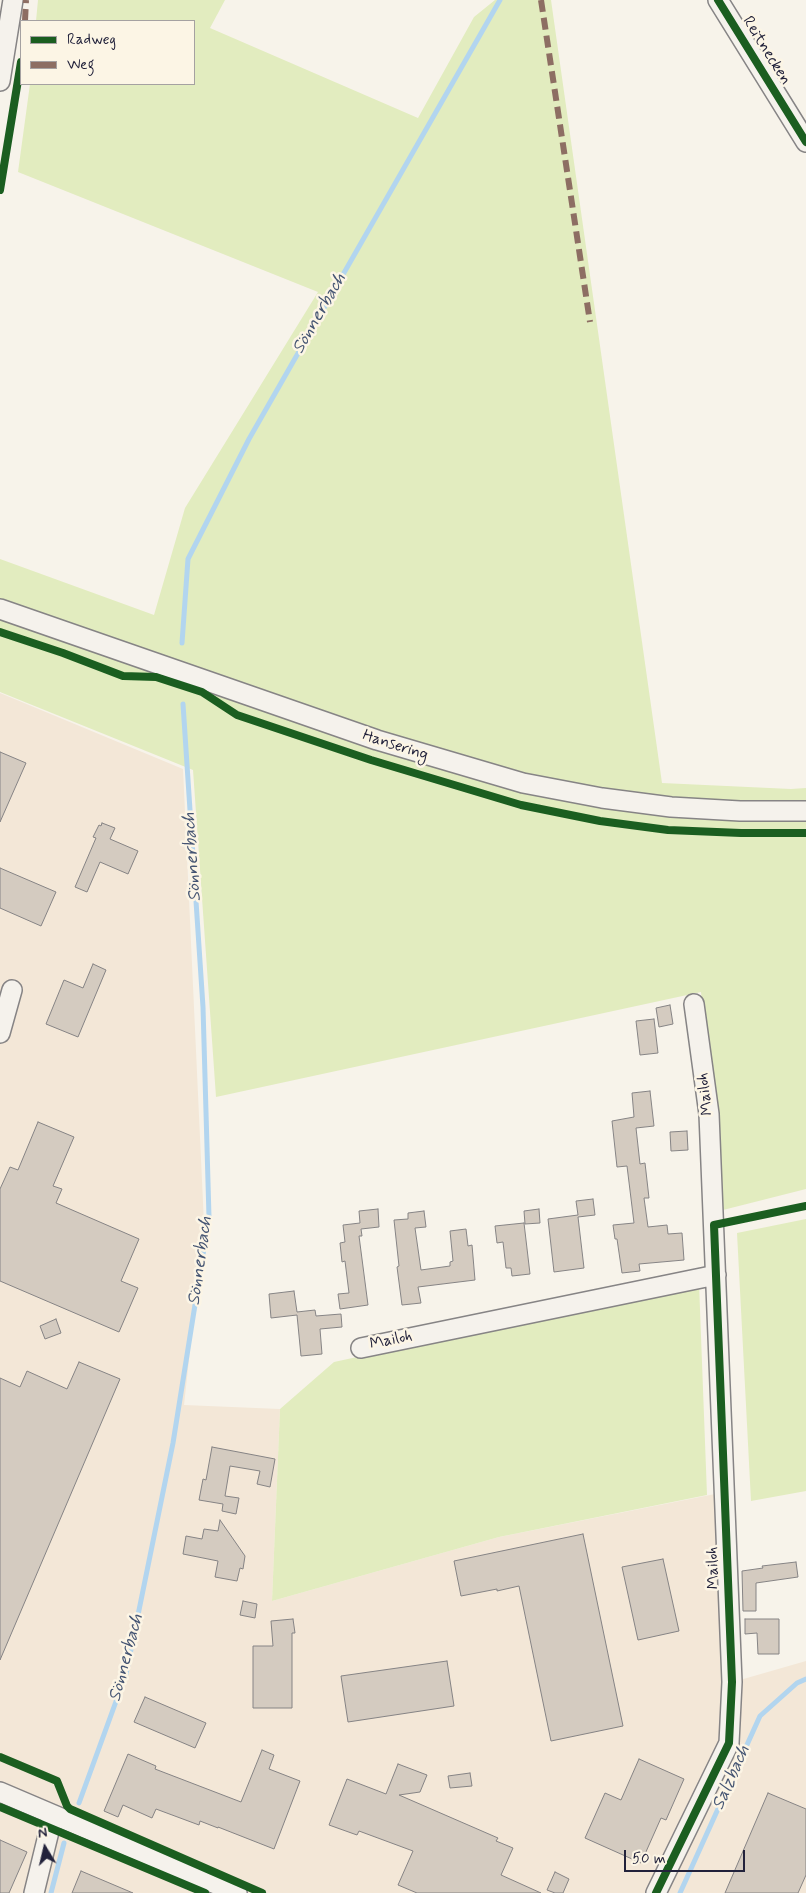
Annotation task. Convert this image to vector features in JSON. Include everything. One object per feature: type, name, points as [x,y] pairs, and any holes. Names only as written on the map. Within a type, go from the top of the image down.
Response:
[{"type":"street","points":[[0,81],[13,0]]},
{"type":"street","name":"Reitnecken","points":[[718,0],[806,142]]},
{"type":"street","name":"Hansering","points":[[0,609],[377,740],[523,783],[602,798],[671,807],[740,811],[806,811]]},
{"type":"street","points":[[0,1033],[12,990]]},
{"type":"street","name":"Mailoh","points":[[656,1893],[729,1743],[732,1682],[709,1114],[694,1004]]},
{"type":"street","name":"Mailoh","points":[[361,1348],[716,1275]]},
{"type":"street","points":[[0,1792],[237,1893]]},
{"type":"street","points":[[34,1893],[53,1815]]},
{"type":"shaded area","points":[[0,693],[183,769],[204,1224],[184,1405],[280,1409],[272,1601],[499,1537],[725,1492],[733,1682],[806,1661],[806,1893],[0,1893]]},
{"type":"green space","points":[[38,0],[225,0],[210,28],[418,118],[474,17],[495,0],[551,0],[662,783],[791,789],[806,788],[806,1189],[723,1210],[701,992],[216,1097],[193,770],[0,692],[0,559],[154,615],[185,508],[318,292],[18,172],[30,85],[195,85],[195,20],[36,20]]},
{"type":"green space","points":[[806,1219],[806,1491],[751,1501],[737,1233]]},
{"type":"green space","points":[[699,1283],[707,1495],[499,1537],[272,1601],[280,1409],[334,1362]]},
{"type":"building","points":[[0,752],[26,763],[0,822]]},
{"type":"building","points":[[102,823],[115,828],[110,839],[138,851],[128,874],[100,862],[87,892],[75,887],[96,838],[93,837]]},
{"type":"building","points":[[0,868],[56,892],[41,926],[0,908]]},
{"type":"building","points":[[93,964],[106,970],[78,1037],[46,1024],[64,980],[83,988]]},
{"type":"building","points":[[670,1005],[673,1024],[659,1027],[656,1008]]},
{"type":"building","points":[[654,1019],[658,1053],[640,1055],[636,1021]]},
{"type":"building","points":[[650,1091],[654,1126],[636,1128],[640,1164],[645,1163],[649,1198],[644,1198],[648,1227],[667,1225],[668,1234],[682,1233],[684,1260],[639,1264],[640,1271],[622,1273],[613,1225],[634,1223],[627,1166],[617,1167],[612,1121],[634,1117],[632,1093]]},
{"type":"building","points":[[38,1122],[74,1137],[53,1186],[62,1189],[56,1203],[139,1239],[121,1281],[138,1288],[119,1332],[0,1281],[0,1189],[10,1167],[18,1170]]},
{"type":"building","points":[[687,1131],[688,1150],[671,1151],[670,1132]]},
{"type":"building","points":[[593,1199],[595,1215],[578,1217],[584,1268],[554,1272],[548,1219],[578,1215],[576,1201]]},
{"type":"building","points":[[378,1209],[379,1227],[361,1229],[362,1236],[359,1236],[368,1305],[340,1309],[338,1294],[349,1293],[345,1261],[342,1262],[340,1243],[345,1242],[343,1225],[360,1223],[359,1211]]},
{"type":"building","points":[[539,1209],[540,1223],[525,1224],[524,1211]]},
{"type":"building","points":[[424,1211],[426,1227],[415,1228],[421,1270],[450,1266],[450,1262],[453,1261],[450,1231],[466,1229],[468,1246],[472,1245],[475,1280],[418,1287],[421,1303],[402,1305],[394,1220],[408,1219],[408,1213]]},
{"type":"building","points":[[524,1223],[530,1274],[512,1276],[511,1268],[506,1268],[503,1242],[497,1243],[495,1226]]},
{"type":"building","points":[[294,1291],[297,1312],[315,1310],[316,1316],[341,1314],[342,1327],[320,1329],[322,1354],[301,1356],[297,1315],[271,1318],[269,1294]]},
{"type":"building","points":[[56,1319],[61,1333],[45,1339],[40,1326]]},
{"type":"building","points":[[79,1362],[120,1379],[0,1660],[0,1378],[20,1387],[27,1371],[67,1389]]},
{"type":"building","points":[[212,1447],[275,1459],[270,1487],[257,1484],[260,1471],[230,1466],[225,1496],[239,1498],[236,1514],[222,1511],[223,1504],[199,1500],[203,1479],[206,1480]]},
{"type":"building","points":[[220,1520],[245,1556],[243,1569],[240,1568],[237,1581],[215,1577],[218,1561],[183,1554],[186,1536],[202,1539],[204,1529],[218,1531]]},
{"type":"building","points":[[583,1534],[623,1726],[551,1741],[519,1586],[461,1596],[454,1561]]},
{"type":"building","points":[[663,1559],[679,1631],[638,1640],[622,1567]]},
{"type":"building","points":[[796,1562],[798,1577],[756,1583],[756,1611],[743,1611],[742,1571],[763,1568],[762,1566]]},
{"type":"building","points":[[243,1601],[257,1604],[255,1618],[240,1615]]},
{"type":"building","points":[[293,1619],[295,1633],[292,1633],[292,1708],[253,1708],[253,1646],[273,1646],[271,1621]]},
{"type":"building","points":[[745,1619],[779,1619],[779,1654],[758,1654],[757,1633],[745,1634]]},
{"type":"building","points":[[447,1661],[454,1706],[348,1722],[341,1676]]},
{"type":"building","points":[[145,1697],[206,1723],[195,1748],[134,1722]]},
{"type":"building","points":[[262,1750],[274,1755],[269,1769],[300,1781],[274,1849],[218,1827],[200,1821],[199,1825],[156,1809],[152,1818],[123,1805],[118,1817],[104,1811],[128,1754],[156,1766],[155,1769],[241,1802]]},
{"type":"building","points":[[639,1759],[684,1779],[666,1820],[661,1818],[641,1863],[585,1838],[605,1793],[621,1800]]},
{"type":"building","points":[[398,1764],[427,1775],[420,1792],[399,1795],[498,1838],[496,1841],[513,1848],[501,1875],[541,1893],[417,1893],[398,1885],[413,1851],[359,1831],[357,1835],[329,1825],[347,1779],[386,1794]]},
{"type":"building","points":[[470,1773],[472,1786],[450,1788],[448,1776]]},
{"type":"building","points":[[768,1793],[806,1809],[806,1875],[798,1893],[725,1893]]},
{"type":"building","points":[[0,1840],[27,1852],[9,1893],[0,1893]]},
{"type":"building","points":[[81,1871],[133,1893],[72,1893]]},
{"type":"building","points":[[555,1872],[569,1879],[563,1893],[547,1890]]},
{"type":"waterway","name":"Sönnerbach","points":[[182,643],[188,559],[249,439],[500,0]]},
{"type":"waterway","name":"Sönnerbach","points":[[79,1803],[126,1674],[173,1443],[209,1217],[203,1007],[183,704]]},
{"type":"waterway","name":"Salzbach","points":[[680,1893],[760,1716],[797,1683],[806,1679]]},
{"type":"waterway","name":"Sönnerbach","points":[[51,1893],[64,1843]]},
{"type":"marked path","points":[[25,20],[26,0]]},
{"type":"marked path","points":[[541,0],[590,322]]},
{"type":"cycle path","points":[[718,0],[806,142]]},
{"type":"cycle path","points":[[0,190],[20,68]]},
{"type":"cycle path","points":[[0,632],[123,676],[156,677],[202,692],[237,715],[371,760],[521,805],[600,821],[668,830],[806,833]]},
{"type":"cycle path","points":[[656,1893],[729,1743],[732,1682],[714,1225],[806,1206]]},
{"type":"cycle path","points":[[0,1757],[57,1781],[70,1809],[262,1893]]},
{"type":"cycle path","points":[[0,1807],[205,1893]]}]
